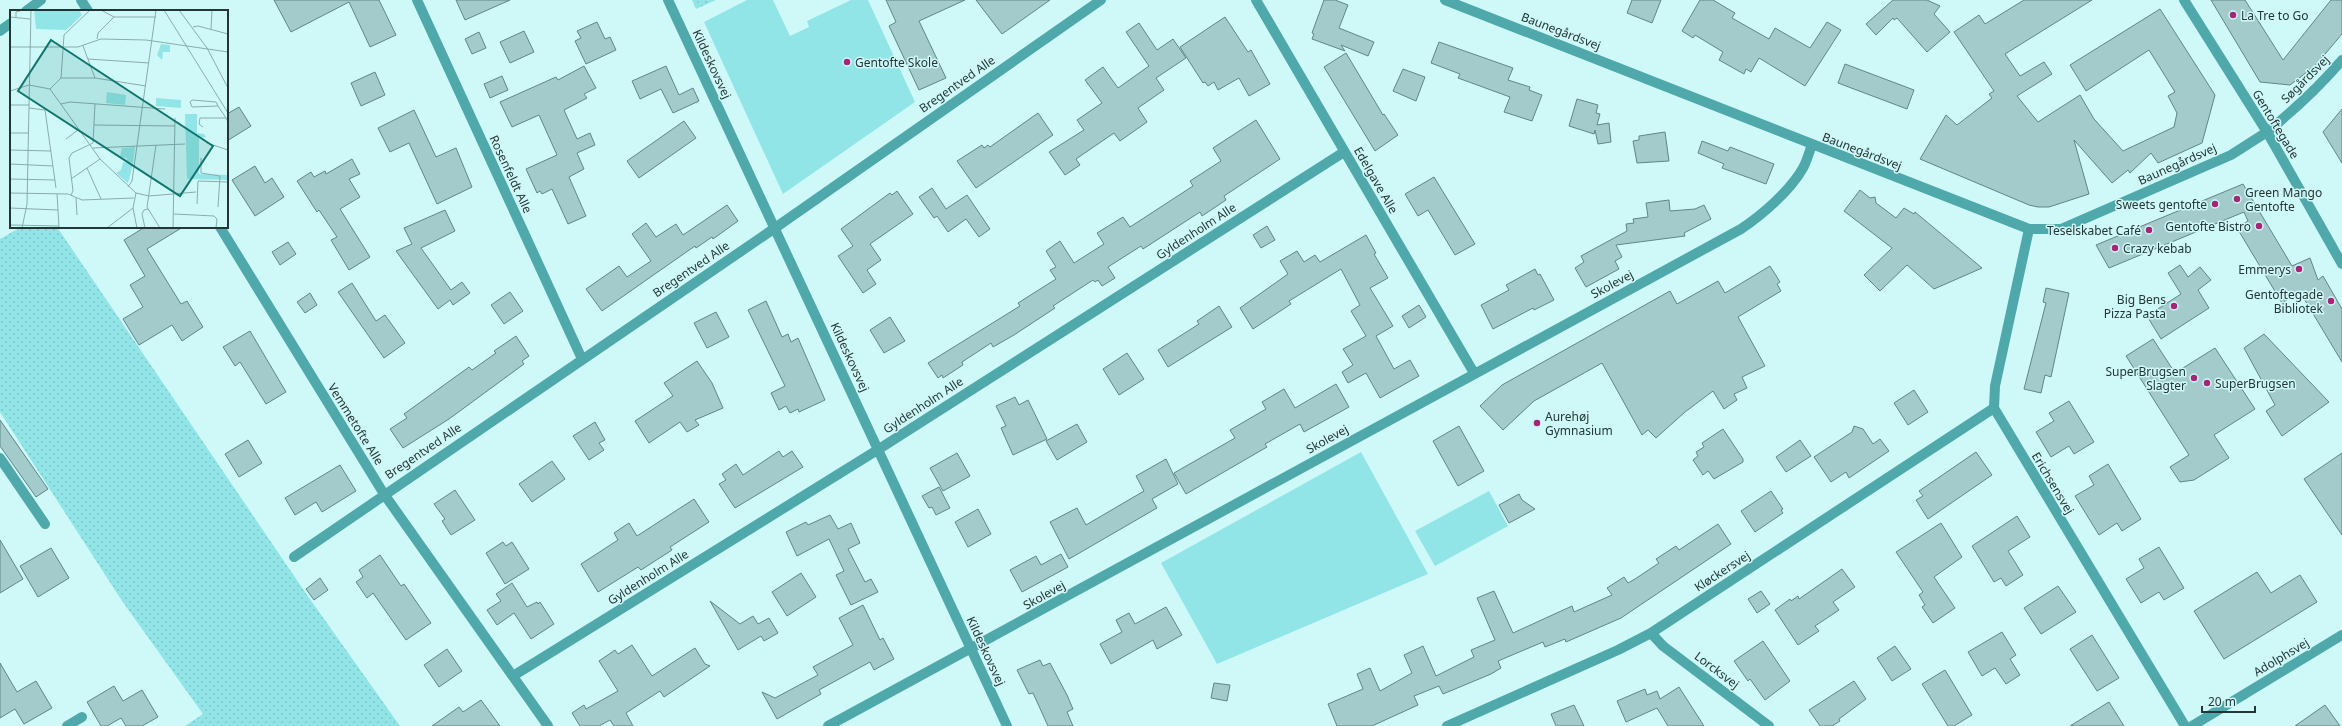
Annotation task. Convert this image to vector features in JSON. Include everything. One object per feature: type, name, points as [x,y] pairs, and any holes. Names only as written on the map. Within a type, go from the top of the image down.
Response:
[{"type":"street","points":[[27,10],[41,0]]},
{"type":"street","points":[[81,0],[87,10]]},
{"type":"street","name":"Rosenfeldt Alle","points":[[417,0],[582,359]]},
{"type":"street","name":"Kildeskovsvej","points":[[668,0],[879,449],[1007,726]]},
{"type":"street","name":"Bregentved Alle","points":[[294,557],[775,228],[1101,0]]},
{"type":"street","name":"Edelgave Alle","points":[[1256,0],[1474,373]]},
{"type":"street","name":"Baunegårdsvej","points":[[1445,0],[1468,4],[1812,145],[2029,229],[2061,229],[2231,155],[2267,132]]},
{"type":"street","name":"Gentoftegade","points":[[2184,0],[2267,132],[2342,264]]},
{"type":"street","points":[[0,31],[10,24]]},
{"type":"street","name":"Søgårdsvej","points":[[2267,132],[2300,104],[2342,60]]},
{"type":"street","name":"Skolevej","points":[[828,726],[971,650],[1474,373],[1706,249],[1755,220],[1781,195],[1802,169],[1812,145]]},
{"type":"street","name":"Gyldenholm Alle","points":[[513,676],[879,449],[1344,152]]},
{"type":"street","name":"Vemmetofte Alle","points":[[221,228],[384,494],[548,726]]},
{"type":"street","points":[[1994,408],[1995,386],[2029,229]]},
{"type":"street","name":"Kløckersvej","points":[[1448,726],[1618,650],[1651,633],[1994,408]]},
{"type":"street","name":"Erichsensvej","points":[[1994,408],[2185,726]]},
{"type":"street","points":[[0,458],[45,524]]},
{"type":"street","name":"Lorcksvej","points":[[1651,633],[1663,646],[1769,726]]},
{"type":"street","name":"Adolphsvej","points":[[2192,726],[2342,634]]},
{"type":"street","points":[[67,726],[82,717]]},
{"type":"shaded area","points":[[692,0],[716,0],[696,9]]},
{"type":"shaded area","name":"Gentofte Skole","points":[[747,0],[773,0],[790,36],[809,27],[807,21],[851,0],[868,0],[915,102],[783,194],[704,22]]},
{"type":"shaded area","points":[[19,228],[58,228],[305,592],[400,726],[185,726],[203,714],[122,601],[0,412],[0,239]]},
{"type":"shaded area","points":[[1361,452],[1428,574],[1217,664],[1161,563]]},
{"type":"shaded area","points":[[1489,491],[1508,526],[1435,566],[1415,531]]},
{"type":"building","points":[[274,0],[379,0],[396,35],[370,47],[349,2],[291,32]]},
{"type":"building","points":[[456,0],[510,0],[465,20]]},
{"type":"building","points":[[886,0],[965,0],[919,21],[946,78],[919,90],[889,26],[896,22]]},
{"type":"building","points":[[976,0],[1050,0],[1002,34]]},
{"type":"building","points":[[1324,0],[1335,0],[1348,5],[1339,28],[1374,42],[1368,56],[1341,45],[1345,51],[1312,39],[1314,34],[1312,33]]},
{"type":"building","points":[[1632,0],[1661,0],[1652,23],[1627,13]]},
{"type":"building","points":[[1700,0],[1713,0],[1735,13],[1732,18],[1769,39],[1775,28],[1810,48],[1827,22],[1841,30],[1805,86],[1759,58],[1751,72],[1746,69],[1744,74],[1719,60],[1723,52],[1695,35],[1693,38],[1682,31]]},
{"type":"building","points":[[1893,0],[1927,0],[1940,6],[1934,14],[1950,32],[1927,52],[1897,18],[1894,20],[1893,18],[1876,35],[1866,24]]},
{"type":"building","points":[[2024,0],[2092,0],[2005,54],[2020,76],[2044,62],[2052,74],[2017,96],[2038,122],[2080,95],[2094,119],[2123,151],[2174,127],[2177,113],[2168,96],[2175,92],[2149,50],[2086,91],[2070,65],[2160,9],[2215,95],[2202,143],[2158,163],[2151,153],[2130,173],[2128,170],[2112,183],[2074,140],[2089,194],[2049,207],[2029,205],[1920,159],[1946,115],[1957,125],[1992,98],[1989,94],[1994,91],[1954,32],[1979,15],[1985,24]]},
{"type":"building","points":[[2211,0],[2245,0],[2283,60],[2331,0],[2342,0],[2342,34],[2315,66],[2290,85],[2260,82]]},
{"type":"building","points":[[1225,17],[1248,52],[1251,50],[1270,84],[1249,96],[1239,78],[1218,90],[1214,82],[1208,86],[1205,82],[1203,83],[1180,47]]},
{"type":"building","points":[[597,22],[605,39],[610,37],[616,50],[586,64],[575,41],[581,38],[577,31]]},
{"type":"building","points":[[1139,23],[1157,50],[1173,39],[1186,58],[1156,78],[1164,90],[1138,108],[1147,122],[1120,141],[1114,133],[1076,159],[1080,165],[1065,175],[1049,152],[1084,130],[1077,120],[1102,103],[1085,80],[1103,67],[1118,88],[1149,66],[1126,32]]},
{"type":"building","points":[[524,31],[534,52],[510,63],[500,42]]},
{"type":"building","points":[[479,32],[486,48],[472,54],[465,39]]},
{"type":"building","points":[[1439,42],[1513,68],[1508,80],[1530,87],[1529,90],[1542,95],[1532,121],[1504,112],[1510,97],[1458,78],[1460,74],[1431,63]]},
{"type":"building","points":[[1346,53],[1383,115],[1384,114],[1398,135],[1375,151],[1324,67]]},
{"type":"building","points":[[1845,64],[1914,90],[1907,109],[1838,83]]},
{"type":"building","points":[[584,66],[596,88],[584,94],[587,98],[564,110],[577,139],[590,133],[595,145],[577,153],[584,169],[569,177],[586,216],[568,224],[552,189],[542,194],[540,191],[537,193],[526,169],[557,155],[539,115],[512,127],[500,102],[556,77],[558,80]]},
{"type":"building","points":[[666,66],[679,95],[693,88],[699,101],[673,113],[661,89],[640,99],[632,81]]},
{"type":"building","points":[[1403,69],[1425,77],[1416,101],[1393,91]]},
{"type":"building","points":[[375,72],[385,95],[361,106],[351,83]]},
{"type":"building","points":[[502,76],[508,90],[490,98],[484,84]]},
{"type":"building","points":[[1577,99],[1598,105],[1596,113],[1600,114],[1597,125],[1609,123],[1611,142],[1598,144],[1595,130],[1594,134],[1569,126]]},
{"type":"building","points":[[239,107],[251,126],[228,140],[228,113]]},
{"type":"building","points":[[2342,109],[2342,163],[2323,132]]},
{"type":"building","points":[[414,110],[436,157],[456,148],[472,187],[437,204],[409,143],[390,152],[378,128]]},
{"type":"building","points":[[1038,113],[1053,135],[976,188],[957,161],[982,145],[984,148],[988,145],[990,147]]},
{"type":"building","points":[[1256,120],[1280,159],[1224,196],[1226,200],[1202,216],[1200,212],[1143,249],[1141,246],[1108,267],[1115,278],[1102,286],[1098,280],[1095,282],[1093,280],[1053,306],[1055,308],[1014,335],[993,347],[991,343],[962,362],[963,365],[943,378],[942,375],[938,378],[928,363],[1020,306],[1018,303],[1056,279],[1050,270],[1056,267],[1046,251],[1060,241],[1074,263],[1104,244],[1097,233],[1123,217],[1130,227],[1193,186],[1190,181],[1221,161],[1213,148]]},
{"type":"building","points":[[684,121],[696,138],[639,178],[627,161]]},
{"type":"building","points":[[1665,132],[1669,161],[1637,163],[1633,141],[1639,140],[1639,136]]},
{"type":"building","points":[[1702,141],[1728,151],[1730,147],[1774,164],[1766,184],[1722,168],[1724,164],[1698,153]]},
{"type":"building","points":[[352,159],[360,174],[349,179],[360,197],[340,209],[370,257],[349,270],[331,240],[337,237],[319,210],[317,212],[297,181],[311,172],[314,177],[325,171],[326,174]]},
{"type":"building","points":[[255,166],[265,183],[272,178],[284,197],[255,216],[232,180]]},
{"type":"building","points":[[1434,177],[1475,244],[1455,255],[1428,210],[1418,216],[1405,194]]},
{"type":"building","points":[[2243,184],[2292,266],[2310,258],[2318,280],[2323,276],[2342,309],[2342,362],[2300,292],[2282,303],[2237,228],[2248,221],[2244,212],[2109,268],[2096,245]]},
{"type":"building","points":[[932,188],[946,209],[967,195],[990,229],[979,237],[966,219],[948,232],[937,216],[934,218],[919,197]]},
{"type":"building","points":[[1860,190],[1870,198],[1875,197],[1876,203],[1896,218],[1904,208],[1914,214],[1915,212],[1982,268],[1934,289],[1907,265],[1880,291],[1864,275],[1892,248],[1844,211]]},
{"type":"building","points":[[897,191],[913,214],[870,244],[881,260],[867,270],[876,284],[863,293],[838,256],[853,246],[841,229],[890,193],[892,195]]},
{"type":"building","points":[[1669,200],[1670,211],[1695,209],[1704,205],[1711,219],[1684,233],[1685,236],[1616,245],[1622,257],[1615,261],[1619,269],[1586,287],[1575,268],[1584,262],[1581,256],[1627,231],[1626,224],[1634,223],[1633,219],[1648,217],[1646,203]]},
{"type":"building","points":[[727,205],[738,221],[713,239],[712,237],[696,248],[695,246],[602,311],[586,289],[619,266],[627,277],[651,261],[632,234],[646,223],[656,237],[676,224],[683,235]]},
{"type":"building","points":[[445,210],[455,231],[421,248],[451,290],[462,282],[470,293],[453,305],[450,300],[438,309],[396,251],[412,244],[404,228]]},
{"type":"building","points":[[1267,226],[1275,240],[1261,248],[1253,235]]},
{"type":"building","points":[[143,228],[181,228],[147,249],[181,304],[187,301],[203,327],[182,341],[172,325],[139,345],[123,319],[143,307],[130,285],[145,276],[124,240]]},
{"type":"building","points":[[1366,235],[1376,253],[1374,254],[1388,278],[1370,288],[1393,326],[1376,336],[1394,369],[1410,360],[1419,376],[1380,398],[1366,373],[1348,383],[1342,372],[1353,365],[1343,349],[1366,336],[1351,311],[1360,305],[1341,269],[1289,301],[1291,304],[1253,329],[1240,308],[1288,274],[1280,261],[1297,251],[1304,262],[1315,255],[1320,262]]},
{"type":"building","points":[[288,242],[296,254],[280,265],[272,252]]},
{"type":"building","points":[[2180,265],[2188,277],[2200,267],[2211,280],[2198,290],[2209,308],[2161,339],[2147,316],[2181,294],[2168,273]]},
{"type":"building","points":[[1770,266],[1780,282],[1777,284],[1781,291],[1738,317],[1765,366],[1742,377],[1747,388],[1734,394],[1737,400],[1724,409],[1713,391],[1685,412],[1656,438],[1648,430],[1642,435],[1602,363],[1534,401],[1503,430],[1480,406],[1502,385],[1670,291],[1677,304],[1718,281],[1725,293]]},
{"type":"building","points":[[1535,269],[1538,275],[1540,274],[1554,300],[1534,310],[1533,308],[1493,329],[1481,305],[1509,290],[1506,285]]},
{"type":"building","points":[[352,283],[376,321],[385,315],[405,343],[384,358],[338,292]]},
{"type":"building","points":[[2046,288],[2069,293],[2051,377],[2045,375],[2041,393],[2024,389],[2046,303],[2043,302]]},
{"type":"building","points":[[510,292],[523,311],[504,324],[491,305]]},
{"type":"building","points":[[310,293],[317,305],[305,313],[297,302]]},
{"type":"building","points":[[766,301],[782,337],[788,334],[791,342],[798,338],[825,400],[799,412],[798,409],[790,413],[786,406],[779,410],[771,393],[785,386],[748,310]]},
{"type":"building","points":[[1419,305],[1426,317],[1409,328],[1402,316]]},
{"type":"building","points":[[1219,306],[1232,327],[1168,367],[1158,350],[1199,324],[1197,321]]},
{"type":"building","points":[[716,312],[729,337],[707,348],[694,323]]},
{"type":"building","points":[[890,317],[905,341],[884,353],[870,330]]},
{"type":"building","points":[[250,331],[286,392],[266,404],[240,362],[235,366],[223,347]]},
{"type":"building","points":[[2264,334],[2329,402],[2282,436],[2266,411],[2275,405],[2244,348]]},
{"type":"building","points":[[516,336],[529,356],[522,361],[524,364],[449,419],[403,448],[390,429],[407,418],[404,414],[469,367],[472,370],[496,353],[494,351]]},
{"type":"building","points":[[2153,339],[2175,373],[2215,348],[2255,409],[2214,435],[2229,458],[2194,480],[2180,482],[2170,467],[2189,455],[2126,356]]},
{"type":"building","points":[[1127,353],[1144,379],[1119,395],[1103,369]]},
{"type":"building","points":[[697,361],[712,383],[723,408],[695,420],[699,425],[687,432],[680,422],[649,443],[635,421],[673,396],[664,383]]},
{"type":"building","points":[[1336,384],[1349,407],[1304,432],[1300,424],[1265,444],[1267,447],[1186,494],[1174,473],[1235,438],[1230,430],[1266,409],[1262,402],[1284,389],[1295,408]]},
{"type":"building","points":[[1914,390],[1928,412],[1908,425],[1894,403]]},
{"type":"building","points":[[1015,397],[1019,405],[1028,400],[1047,439],[1013,455],[1001,428],[1006,426],[996,406]]},
{"type":"building","points":[[2069,401],[2094,442],[2074,454],[2069,446],[2051,457],[2036,432],[2054,421],[2049,413]]},
{"type":"building","points":[[0,420],[48,489],[36,497],[0,446]]},
{"type":"building","points":[[595,422],[605,440],[599,443],[604,450],[589,460],[573,436]]},
{"type":"building","points":[[1077,424],[1087,442],[1057,460],[1046,441]]},
{"type":"building","points":[[1459,426],[1484,471],[1458,486],[1433,441]]},
{"type":"building","points":[[1854,426],[1863,429],[1873,444],[1880,439],[1889,451],[1849,478],[1846,472],[1831,482],[1814,457],[1852,432]]},
{"type":"building","points":[[1723,429],[1743,459],[1743,462],[1714,479],[1708,471],[1703,475],[1693,460],[1698,456],[1696,452],[1704,447],[1702,443]]},
{"type":"building","points":[[248,440],[262,463],[239,477],[225,454]]},
{"type":"building","points":[[1800,440],[1811,456],[1786,472],[1776,457]]},
{"type":"building","points":[[779,451],[783,457],[792,451],[803,467],[735,508],[719,484],[726,480],[722,474],[736,464],[743,475]]},
{"type":"building","points":[[1976,452],[1992,475],[1928,519],[1916,500],[1923,496],[1919,491]]},
{"type":"building","points":[[957,453],[970,476],[943,491],[930,468]]},
{"type":"building","points":[[2342,453],[2342,535],[2304,479]]},
{"type":"building","points":[[1166,459],[1178,484],[1152,499],[1157,508],[1069,559],[1050,522],[1077,508],[1086,525],[1144,491],[1136,476]]},
{"type":"building","points":[[552,461],[565,479],[532,502],[519,484]]},
{"type":"building","points":[[2108,464],[2141,519],[2122,531],[2117,523],[2099,535],[2075,496],[2094,485],[2089,476]]},
{"type":"building","points":[[340,465],[356,491],[322,512],[316,502],[295,515],[285,498]]},
{"type":"building","points":[[939,487],[950,508],[936,515],[932,507],[929,508],[922,496]]},
{"type":"building","points":[[455,490],[475,520],[451,535],[442,521],[445,519],[434,504]]},
{"type":"building","points":[[1771,491],[1783,509],[1781,510],[1783,513],[1755,532],[1741,511]]},
{"type":"building","points":[[1519,494],[1522,500],[1535,509],[1509,523],[1499,505]]},
{"type":"building","points":[[694,499],[709,522],[670,547],[672,550],[641,570],[638,567],[598,592],[581,564],[618,540],[614,533],[629,523],[637,536]]},
{"type":"building","points":[[978,509],[991,534],[968,547],[955,522]]},
{"type":"building","points":[[830,515],[838,529],[851,523],[860,543],[848,549],[865,582],[871,579],[878,592],[851,605],[836,575],[844,571],[829,539],[797,556],[786,532],[806,522],[808,525]]},
{"type":"building","points":[[2017,516],[2030,537],[2008,551],[2023,575],[2006,586],[2001,578],[1994,582],[1972,546]]},
{"type":"building","points":[[1941,523],[1962,557],[1934,577],[1955,608],[1933,623],[1922,607],[1925,605],[1919,595],[1923,592],[1896,552]]},
{"type":"building","points":[[1718,524],[1731,544],[1621,618],[1566,642],[1565,639],[1545,647],[1543,642],[1498,661],[1501,668],[1491,674],[1443,694],[1439,686],[1414,696],[1418,705],[1372,726],[1337,726],[1328,704],[1363,689],[1357,674],[1370,668],[1380,691],[1412,673],[1404,655],[1423,646],[1436,676],[1474,657],[1471,650],[1495,640],[1477,598],[1494,591],[1513,633],[1572,606],[1574,612],[1612,595],[1607,588],[1624,577],[1628,583],[1635,579],[1659,563],[1656,559],[1676,546],[1679,550]]},
{"type":"building","points":[[0,540],[23,579],[0,593]]},
{"type":"building","points":[[503,542],[506,546],[512,542],[529,569],[505,584],[486,553]]},
{"type":"building","points":[[2159,547],[2184,588],[2164,600],[2159,592],[2141,603],[2126,579],[2144,568],[2139,559]]},
{"type":"building","points":[[51,548],[69,578],[38,597],[20,566]]},
{"type":"building","points":[[1061,554],[1068,567],[1022,592],[1010,570],[1036,556],[1041,565]]},
{"type":"building","points":[[380,555],[401,586],[404,584],[431,623],[406,640],[373,593],[367,598],[356,582],[363,577],[359,570]]},
{"type":"building","points":[[1842,569],[1855,587],[1833,602],[1839,610],[1815,626],[1819,631],[1798,645],[1775,610],[1790,599],[1791,601],[1798,596],[1799,599]]},
{"type":"building","points":[[2257,572],[2271,593],[2300,575],[2317,602],[2224,659],[2194,611]]},
{"type":"building","points":[[801,573],[816,597],[787,616],[772,592]]},
{"type":"building","points":[[320,578],[328,590],[314,600],[306,589]]},
{"type":"building","points":[[512,583],[527,607],[540,602],[554,624],[531,639],[514,613],[497,625],[487,610],[501,601],[496,594]]},
{"type":"building","points":[[2058,586],[2076,612],[2041,634],[2024,608]]},
{"type":"building","points":[[1761,591],[1770,604],[1757,613],[1748,599]]},
{"type":"building","points":[[710,601],[740,624],[753,616],[758,624],[769,618],[778,633],[764,641],[761,636],[738,650]]},
{"type":"building","points":[[863,605],[880,640],[883,638],[894,659],[874,670],[870,662],[819,690],[821,694],[777,719],[762,692],[775,698],[818,675],[813,667],[853,645],[839,618]]},
{"type":"building","points":[[1166,607],[1182,635],[1157,649],[1153,640],[1111,664],[1100,644],[1122,632],[1116,620],[1129,613],[1135,624]]},
{"type":"building","points":[[2002,632],[2016,655],[2010,659],[2020,675],[2006,684],[1995,668],[1982,676],[1968,652]]},
{"type":"building","points":[[2092,635],[2119,678],[2097,691],[2070,649]]},
{"type":"building","points":[[1763,641],[1790,681],[1765,700],[1750,679],[1748,681],[1734,661]]},
{"type":"building","points":[[632,645],[652,676],[695,648],[705,664],[710,666],[664,697],[660,691],[626,713],[633,726],[614,726],[610,720],[599,726],[580,726],[572,713],[584,705],[586,709],[618,691],[599,661],[615,650],[618,654]]},
{"type":"building","points":[[1895,646],[1911,669],[1892,681],[1877,658]]},
{"type":"building","points":[[447,649],[462,671],[439,687],[424,665]]},
{"type":"building","points":[[1040,660],[1043,666],[1050,663],[1067,695],[1073,709],[1067,712],[1073,726],[1048,726],[1033,693],[1029,694],[1017,670]]},
{"type":"building","points":[[0,663],[17,692],[36,681],[52,708],[24,724],[15,709],[0,718]]},
{"type":"building","points":[[1945,670],[1972,715],[1954,726],[1948,726],[1922,684]]},
{"type":"building","points":[[1854,681],[1866,699],[1832,726],[1820,726],[1809,710]]},
{"type":"building","points":[[1214,683],[1230,685],[1227,701],[1211,698]]},
{"type":"building","points":[[114,686],[123,701],[142,690],[158,717],[142,726],[126,726],[121,718],[107,726],[101,726],[87,702]]},
{"type":"building","points":[[1679,687],[1704,726],[1668,726],[1657,708],[1626,722],[1617,701],[1645,689],[1647,695],[1657,691],[1660,699]]},
{"type":"building","points":[[481,700],[500,726],[432,726],[459,707],[463,712]]},
{"type":"building","points":[[2109,702],[2124,726],[2070,726]]},
{"type":"building","points":[[1574,705],[1584,726],[1556,726],[1551,714]]},
{"type":"building","points":[[2325,705],[2340,726],[2295,726]]},
{"type":"place","name":"La Tre to Go","points":[[2233,15]]},
{"type":"place","name":"Gentofte Skole","points":[[847,62]]},
{"type":"place","name":"Green Mango Gentofte","points":[[2237,199]]},
{"type":"place","name":"Sweets gentofte","points":[[2215,204]]},
{"type":"place","name":"Gentofte Bistro","points":[[2259,226]]},
{"type":"place","name":"Teselskabet Café","points":[[2149,230]]},
{"type":"place","name":"Crazy kebab","points":[[2115,248]]},
{"type":"place","name":"Emmerys","points":[[2299,269]]},
{"type":"place","name":"Gentoftegade Bibliotek","points":[[2331,301]]},
{"type":"place","name":"Big Bens Pizza Pasta","points":[[2174,306]]},
{"type":"place","name":"SuperBrugsen Slagter","points":[[2194,378]]},
{"type":"place","name":"SuperBrugsen","points":[[2207,383]]},
{"type":"place","name":"Aurehøj Gymnasium","points":[[1537,423]]}]
